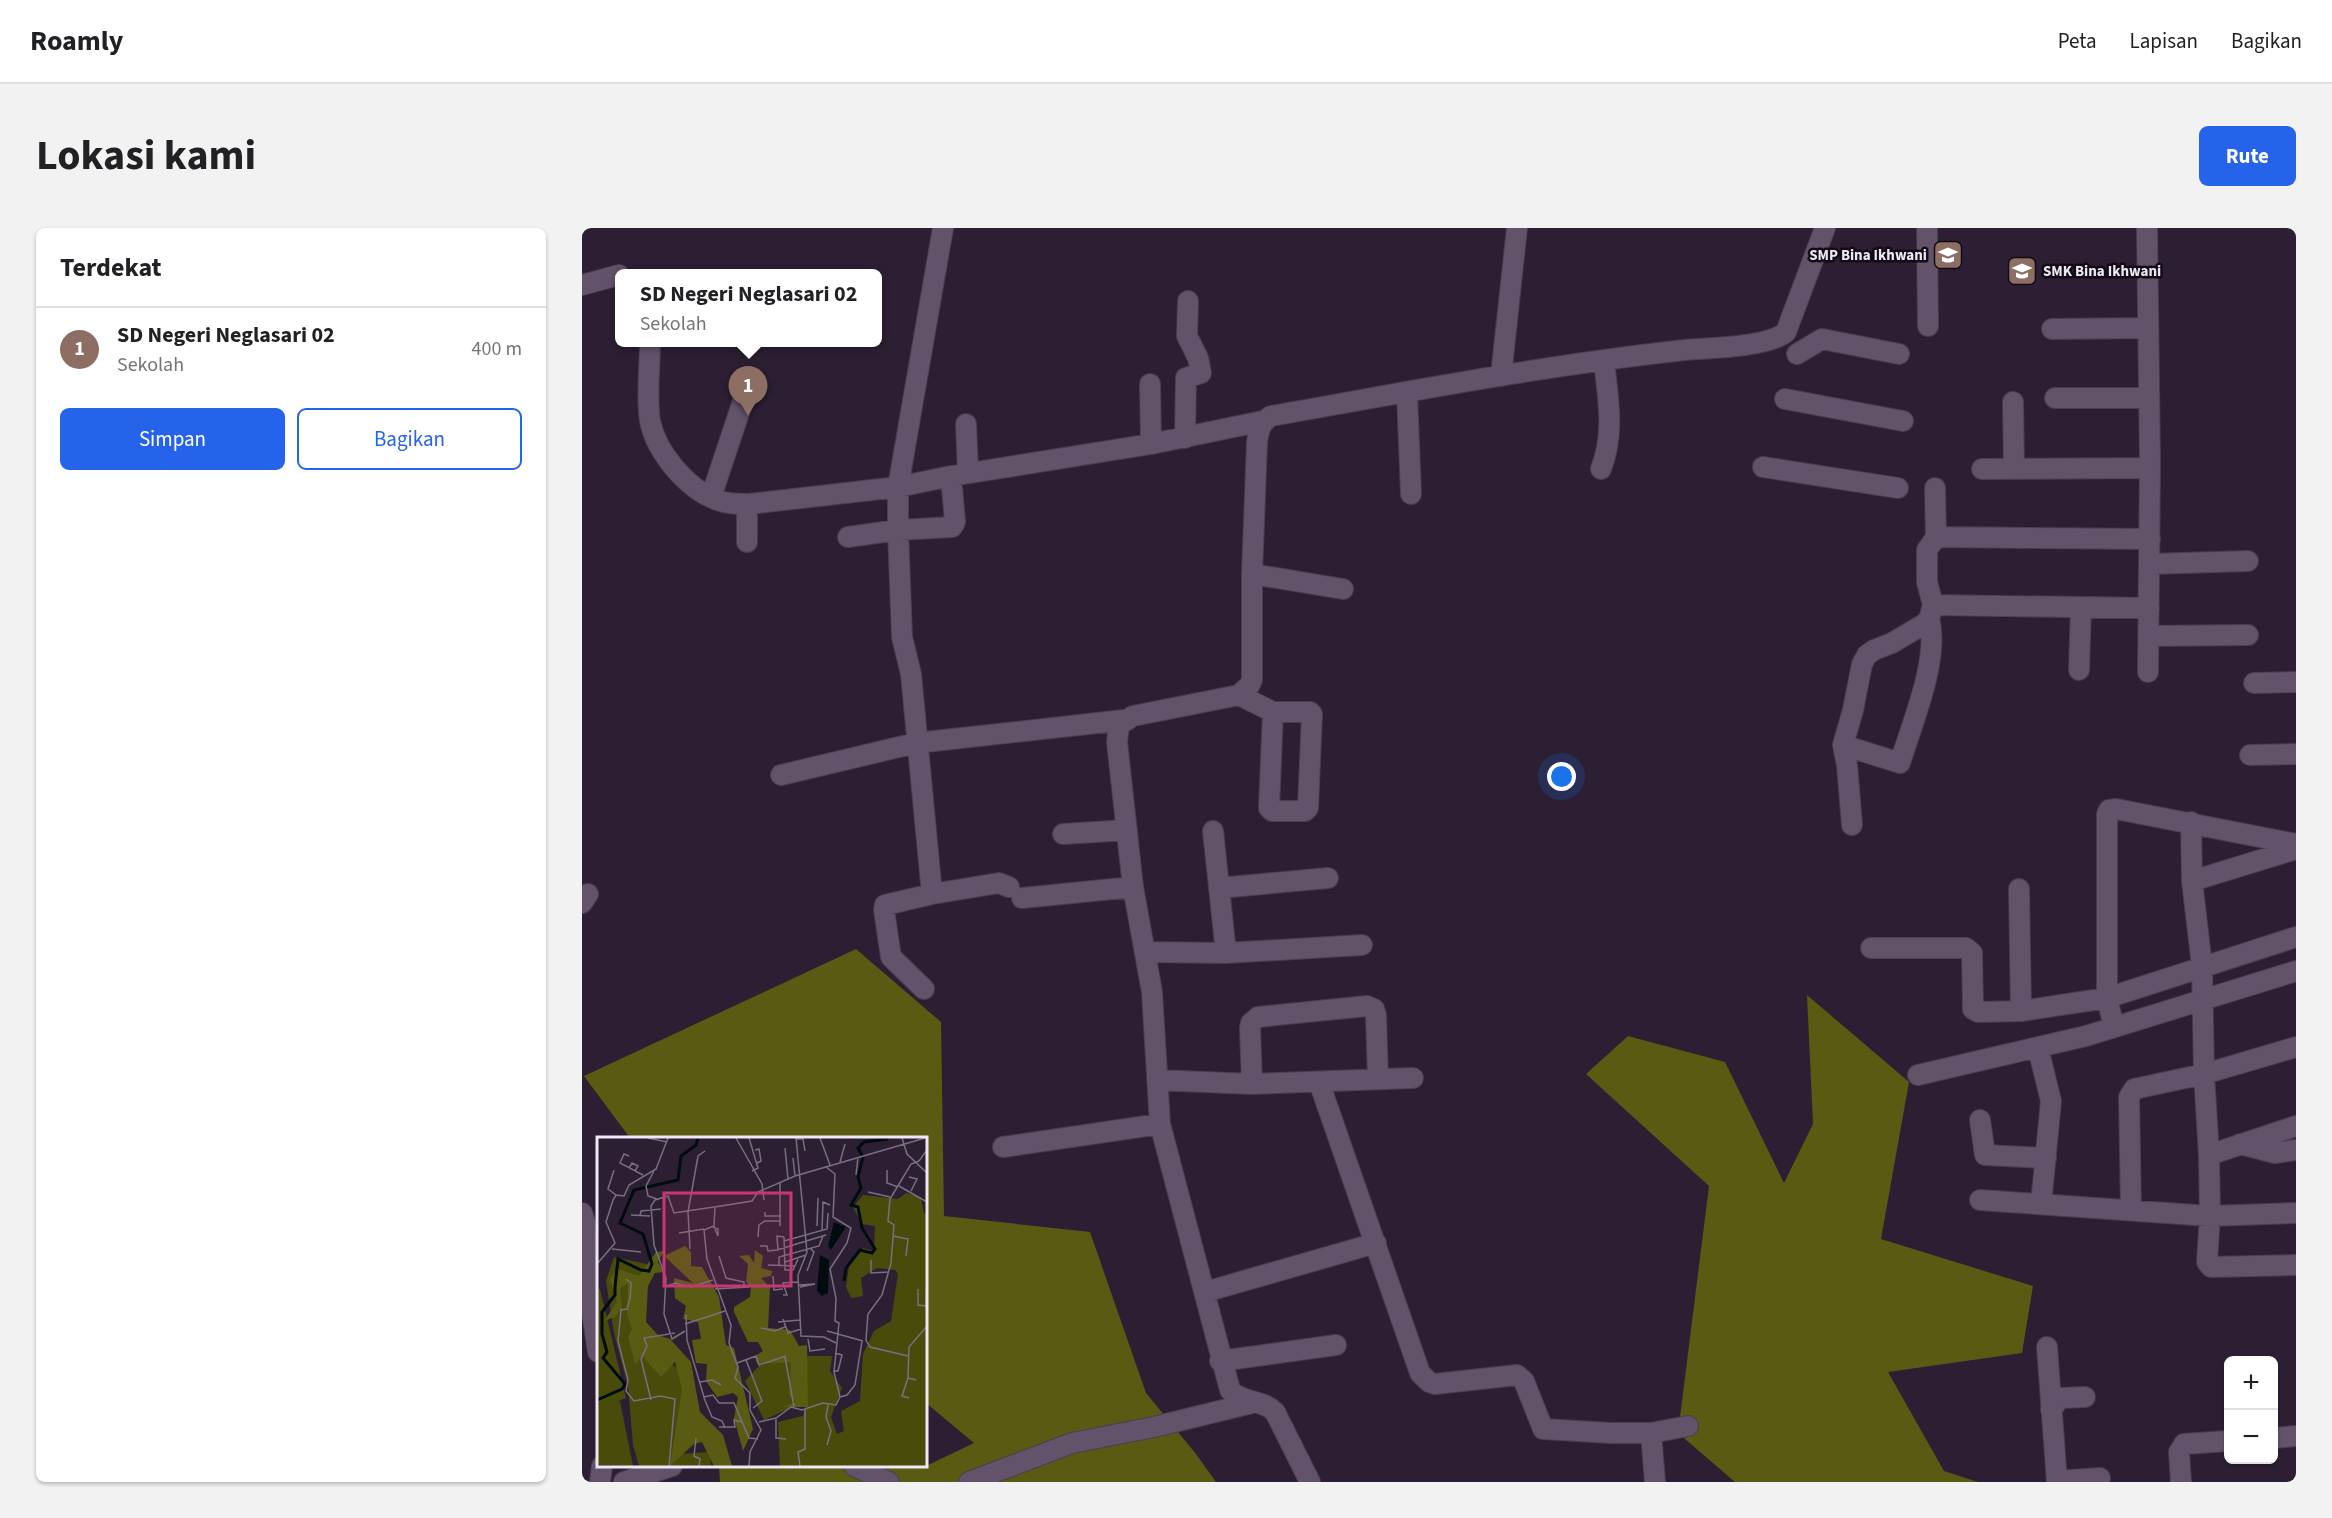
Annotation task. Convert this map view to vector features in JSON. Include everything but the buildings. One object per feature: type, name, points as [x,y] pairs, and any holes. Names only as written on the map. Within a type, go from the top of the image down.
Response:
[{"type":"street","points":[[932,894],[911,674],[902,637],[898,487],[943,228]]},
{"type":"street","points":[[1501,376],[1517,228]]},
{"type":"street","points":[[650,347],[649,405],[653,432],[664,453],[683,475],[711,497],[732,503],[747,504],[898,487],[960,474],[1185,438],[1263,421],[1271,416],[1501,376],[1604,361],[1769,342],[1786,332],[1825,228]]},
{"type":"street","points":[[1927,228],[1928,326]]},
{"type":"street","points":[[2147,228],[2150,468],[2148,672]]},
{"type":"street","points":[[582,285],[615,276]]},
{"type":"street","points":[[1185,438],[1186,378],[1201,373],[1198,358],[1187,336],[1188,301]]},
{"type":"street","points":[[2052,329],[2148,328]]},
{"type":"street","points":[[1797,354],[1822,339],[1899,354]]},
{"type":"street","points":[[1601,469],[1610,438],[1604,361]]},
{"type":"street","points":[[1150,384],[1151,444]]},
{"type":"street","points":[[1407,393],[1411,494]]},
{"type":"street","points":[[711,497],[744,398]]},
{"type":"street","points":[[2055,398],[2149,398]]},
{"type":"street","points":[[1785,399],[1904,421]]},
{"type":"street","points":[[2013,402],[2014,469]]},
{"type":"street","points":[[781,775],[916,743],[1124,720],[1133,716],[1239,695],[1249,686],[1253,673],[1252,574],[1257,442],[1258,431],[1263,421]]},
{"type":"street","points":[[848,537],[954,525],[966,424]]},
{"type":"street","points":[[1763,467],[1898,489]]},
{"type":"street","points":[[1982,469],[2150,468]]},
{"type":"street","points":[[1842,745],[1900,763],[1929,668],[1932,632],[1927,582],[1927,550],[1936,537],[1935,488]]},
{"type":"street","points":[[747,504],[747,542]]},
{"type":"street","points":[[1936,537],[2150,539]]},
{"type":"street","points":[[2150,564],[2248,561]]},
{"type":"street","points":[[1252,574],[1343,589]]},
{"type":"street","points":[[1931,612],[2081,607],[2149,608]]},
{"type":"street","points":[[2079,670],[2081,607]]},
{"type":"street","points":[[1852,825],[1847,765],[1842,745],[1853,710],[1862,664],[1867,655],[1924,624],[1931,612]]},
{"type":"street","points":[[2149,636],[2248,635]]},
{"type":"street","points":[[2254,683],[2296,682]]},
{"type":"street","points":[[1239,695],[1273,712],[1310,712],[1312,714],[1308,808],[1305,811],[1272,811],[1269,808],[1273,712]]},
{"type":"street","points":[[1124,720],[1119,725],[1117,742],[1133,887],[1154,1015],[1160,1124],[1205,1292],[1220,1361],[1233,1393],[1271,1407],[1310,1482]]},
{"type":"street","points":[[2250,755],[2296,754]]},
{"type":"street","points":[[2114,1027],[2107,998],[2108,812],[2116,809],[2296,844]]},
{"type":"street","points":[[2191,822],[2192,881],[2202,966],[2204,1074],[2209,1155],[2210,1216],[2207,1262],[2211,1267],[2296,1265]]},
{"type":"street","points":[[1063,834],[1127,830]]},
{"type":"street","points":[[1213,831],[1226,953]]},
{"type":"street","points":[[2192,881],[2296,849]]},
{"type":"street","points":[[1219,888],[1328,878]]},
{"type":"street","points":[[924,989],[891,957],[884,907],[887,904],[999,883],[1016,893],[1133,887]]},
{"type":"street","points":[[2019,889],[2021,1011]]},
{"type":"street","points":[[1870,948],[1966,948],[1972,953],[1974,1011],[2021,1011],[2107,998],[2296,937]]},
{"type":"street","points":[[1145,951],[1226,953],[1362,945]]},
{"type":"street","points":[[1918,1075],[2038,1048],[2202,1001],[2296,971]]},
{"type":"street","points":[[1252,1084],[1250,1028],[1254,1019],[1367,1006],[1374,1008],[1376,1015],[1378,1079]]},
{"type":"street","points":[[2131,1210],[2129,1098],[2134,1089],[2204,1074],[2296,1047]]},
{"type":"street","points":[[2038,1048],[2051,1101],[2041,1204]]},
{"type":"street","points":[[1157,1080],[1252,1084],[1413,1078]]},
{"type":"street","points":[[1319,1082],[1416,1365],[1429,1382],[1435,1384],[1515,1374],[1524,1381],[1543,1429],[1651,1433],[1688,1426]]},
{"type":"street","points":[[1980,1120],[1985,1155],[2046,1158]]},
{"type":"street","points":[[1003,1147],[1160,1124]]},
{"type":"street","points":[[2209,1155],[2296,1126]]},
{"type":"street","points":[[2240,1144],[2275,1153],[2296,1150]]},
{"type":"street","points":[[1980,1200],[2210,1216],[2296,1213]]},
{"type":"street","points":[[582,1213],[585,1222],[591,1305],[597,1345]]},
{"type":"street","points":[[1205,1292],[1376,1244]]},
{"type":"street","points":[[1220,1361],[1336,1345]]},
{"type":"street","points":[[2047,1347],[2057,1481],[2100,1478]]},
{"type":"street","points":[[2051,1410],[2060,1398],[2085,1397]]},
{"type":"street","points":[[969,1482],[1072,1443],[1154,1427],[1256,1402]]},
{"type":"street","points":[[1651,1433],[1655,1482]]},
{"type":"street","points":[[2278,1438],[2296,1436]]},
{"type":"street","points":[[2181,1482],[2179,1452],[2184,1444],[2224,1441]]},
{"type":"street","points":[[600,1482],[602,1467]]},
{"type":"street","points":[[624,1482],[669,1467]]},
{"type":"street","points":[[856,1467],[889,1482]]},
{"type":"shaded area","points":[[856,949],[941,1022],[944,1216],[1090,1232],[1146,1393],[1216,1482],[720,1482],[719,1467],[927,1467],[974,1443],[927,1404],[927,1137],[629,1137],[584,1076]]},
{"type":"shaded area","points":[[1807,995],[1909,1082],[1881,1239],[2033,1286],[2022,1353],[1888,1372],[1944,1471],[1978,1482],[1735,1482],[1678,1433],[1709,1186],[1586,1074],[1628,1036],[1725,1062],[1784,1183],[1813,1124]]},
{"type":"place","name":"SMP Bina Ikhwani","points":[[1948,255]]},
{"type":"place","name":"SMK Bina Ikhwani","points":[[2022,271]]},
{"type":"place","name":"SD Negeri Neglasari 02","points":[[748,416]]}]
